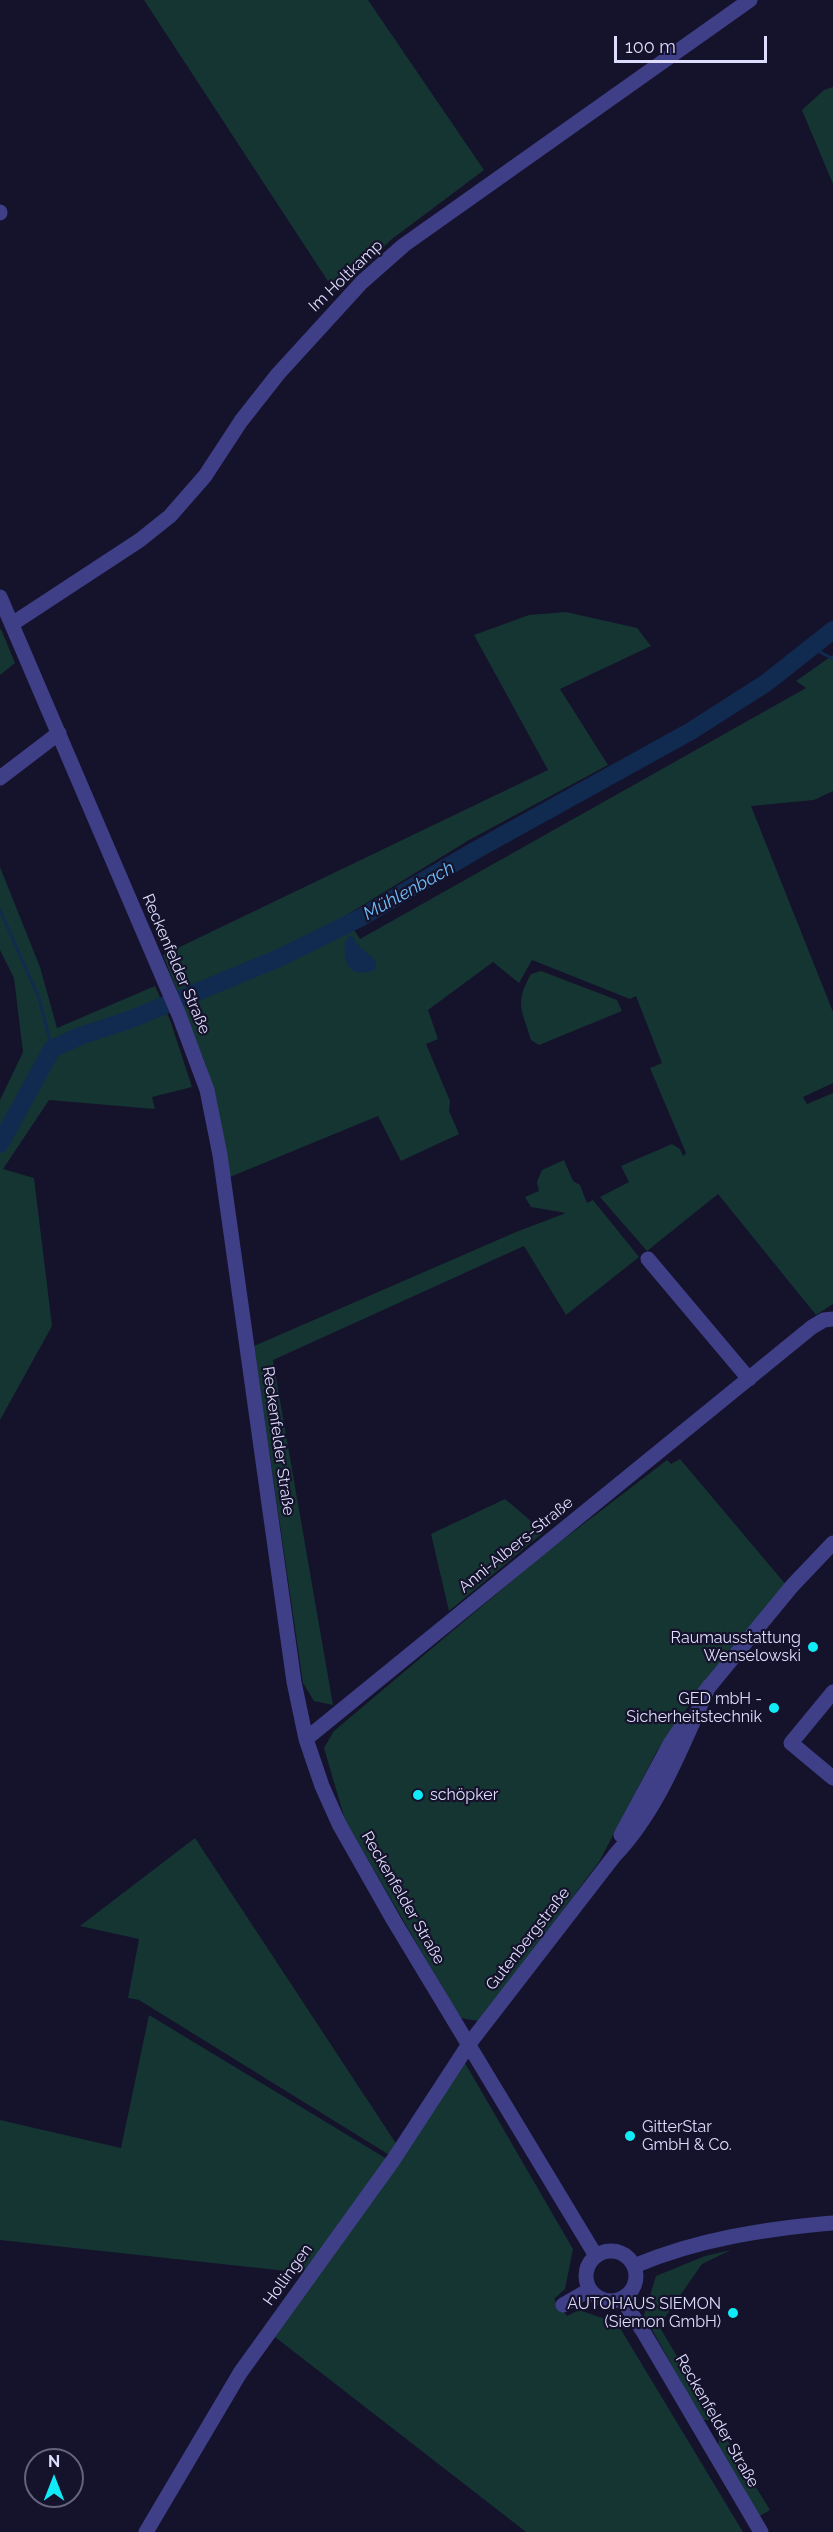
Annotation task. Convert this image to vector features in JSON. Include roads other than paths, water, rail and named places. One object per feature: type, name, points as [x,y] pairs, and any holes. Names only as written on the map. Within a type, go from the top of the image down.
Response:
[{"type":"street","name":"Im Holtkamp","points":[[12,624],[140,540],[170,516],[205,476],[242,421],[278,374],[362,282],[404,245],[750,0]]},
{"type":"street","name":"Reckenfelder Straße","points":[[0,597],[167,986],[207,1090],[220,1155],[294,1682],[306,1739],[322,1786],[339,1824],[394,1921],[596,2256]]},
{"type":"street","points":[[0,778],[59,733]]},
{"type":"street","points":[[648,1259],[749,1379]]},
{"type":"street","name":"Anni-Albers-Straße","points":[[306,1739],[812,1327],[824,1320],[833,1319]]},
{"type":"street","name":"Gutenbergstraße","points":[[469,2044],[615,1855],[628,1842],[662,1786],[709,1686],[792,1586],[833,1543]]},
{"type":"street","points":[[833,1692],[791,1743],[833,1778]]},
{"type":"street","name":"Hollingen","points":[[146,2532],[240,2373],[394,2160],[469,2044]]},
{"type":"street","points":[[634,2266],[706,2241],[833,2223]]},
{"type":"street","points":[[613,2251],[629,2259],[634,2266],[636,2281],[633,2289],[622,2299],[604,2301],[589,2290],[586,2272],[596,2256],[613,2251]]},
{"type":"street","points":[[563,2305],[589,2290]]},
{"type":"street","name":"Reckenfelder Straße","points":[[622,2299],[761,2532]]},
{"type":"water","points":[[351,935],[360,947],[376,961],[375,970],[359,972],[349,967],[345,956],[345,941]]},
{"type":"waterway","name":"Mühlenbach","points":[[0,1144],[52,1049],[279,958],[360,918],[476,850],[691,731],[766,683],[833,630]]},
{"type":"waterway","points":[[811,647],[833,659]]},
{"type":"waterway","points":[[0,910],[39,998],[52,1049]]},
{"type":"place","name":"Raumausstattung Wenselowski","points":[[813,1647]]},
{"type":"place","name":"GED mbH - Sicherheitstechnik","points":[[774,1708]]},
{"type":"place","name":"schöpker","points":[[418,1795]]},
{"type":"place","name":"GitterStar GmbH & Co.","points":[[630,2136]]},
{"type":"place","name":"AUTOHAUS SIEMON (Siemon GmbH)","points":[[733,2313]]}]
